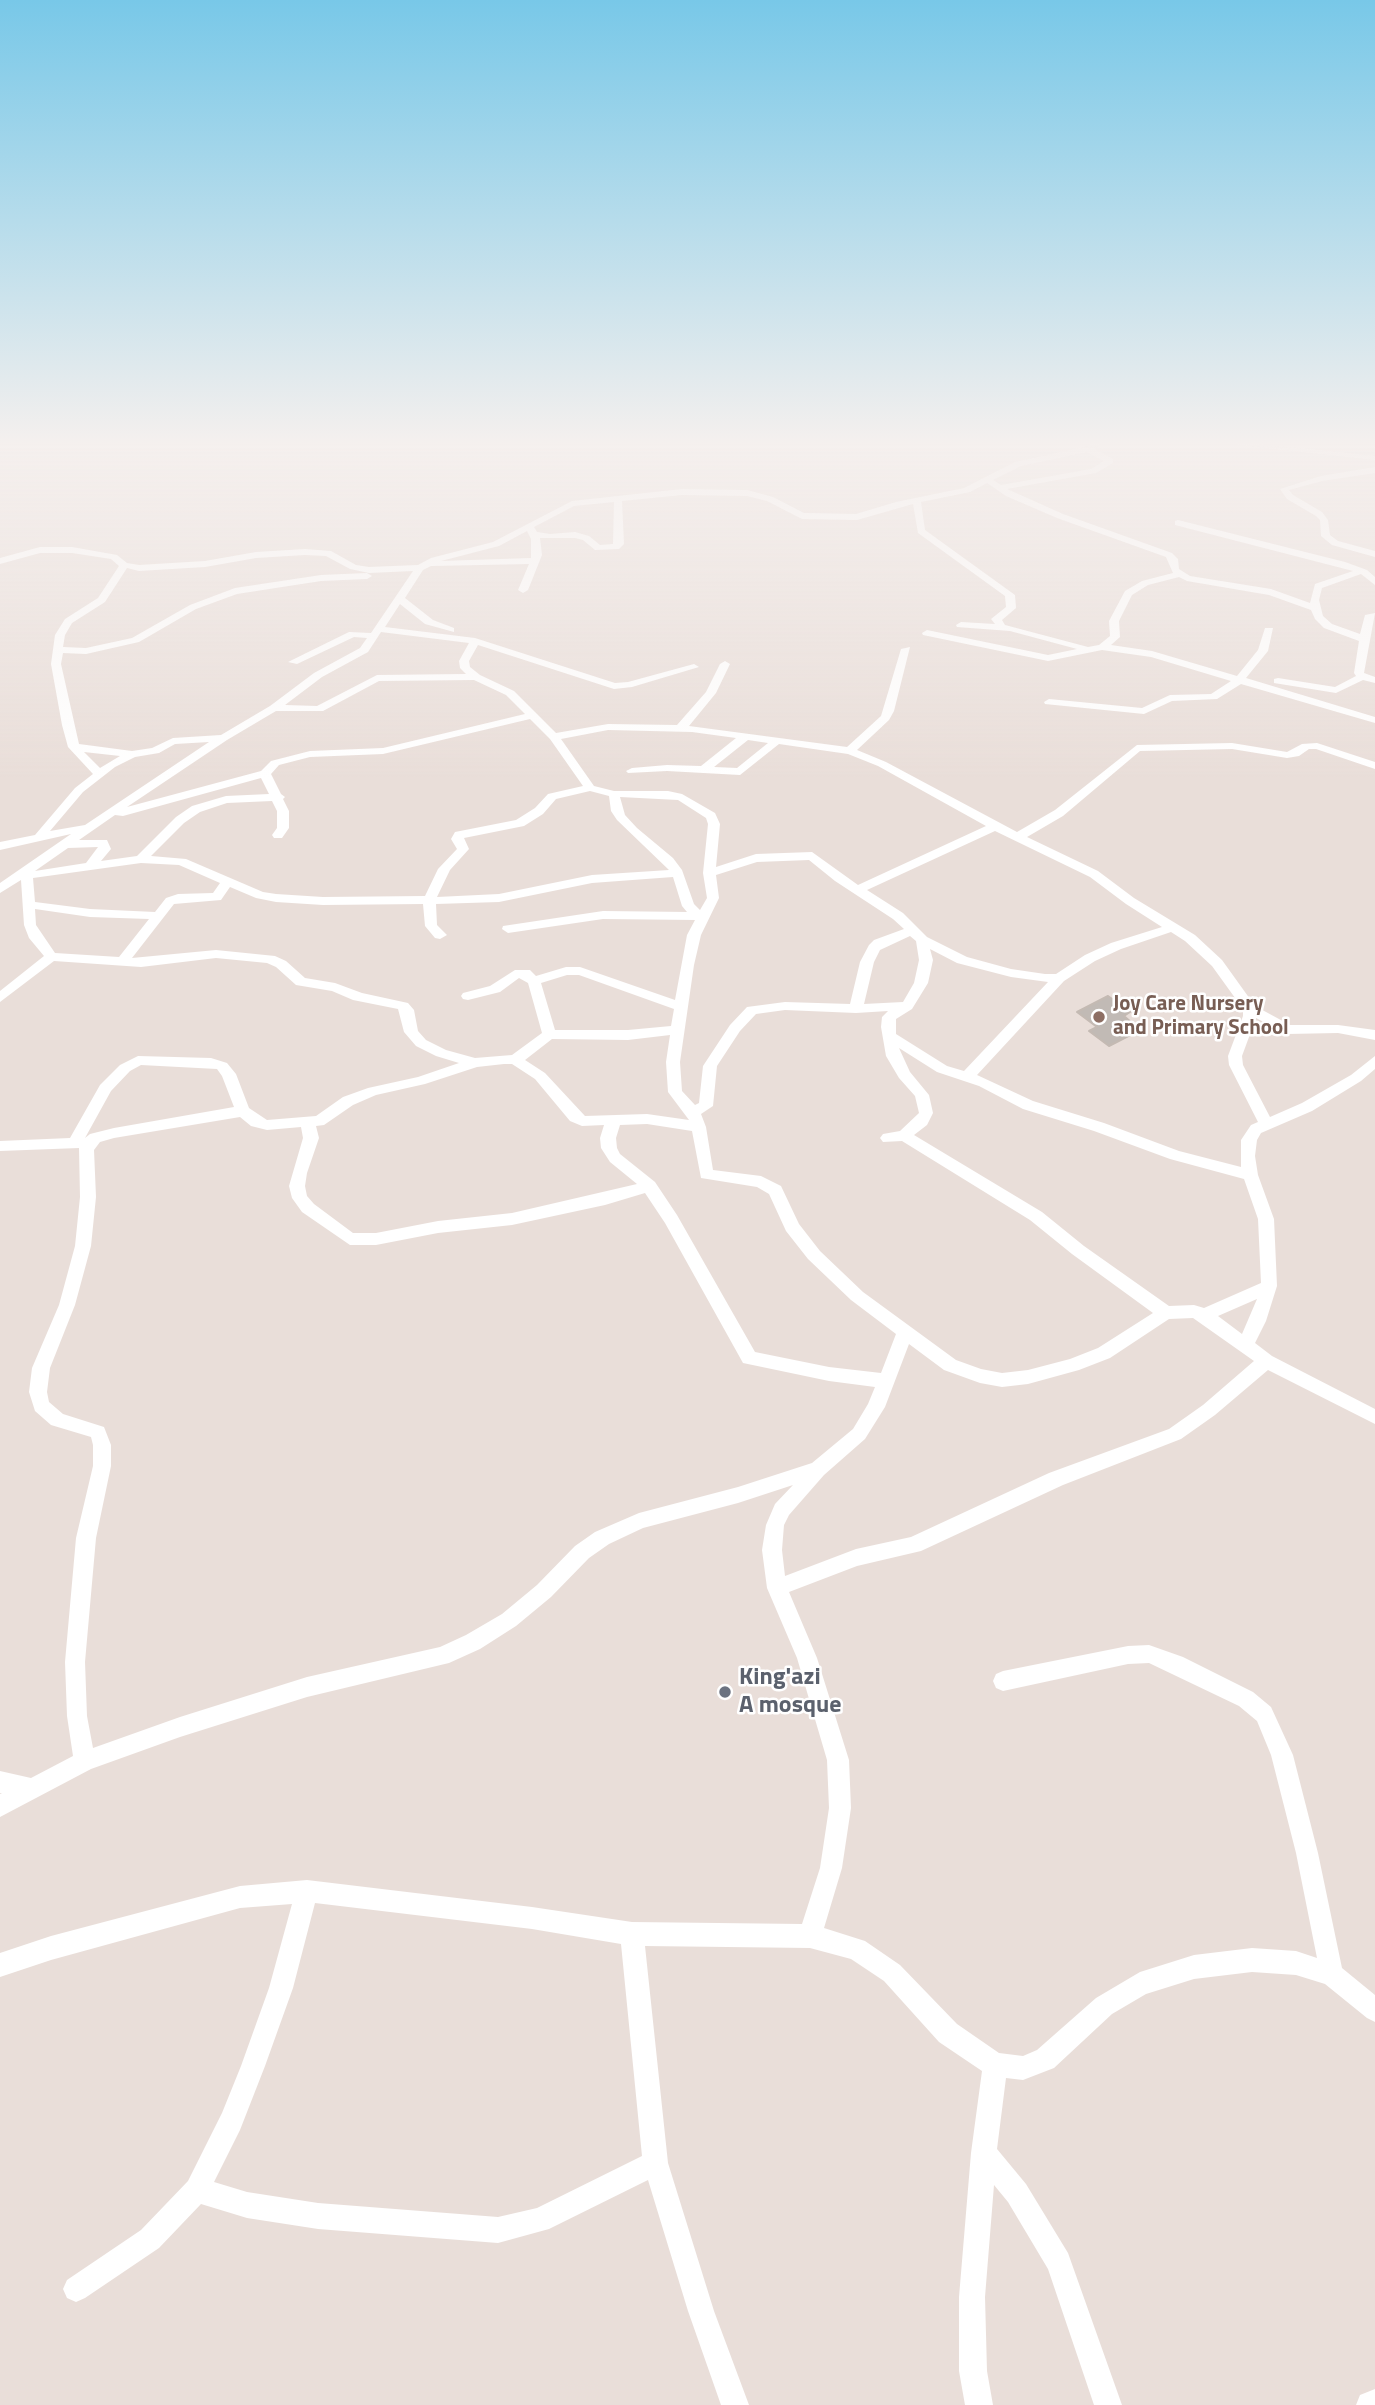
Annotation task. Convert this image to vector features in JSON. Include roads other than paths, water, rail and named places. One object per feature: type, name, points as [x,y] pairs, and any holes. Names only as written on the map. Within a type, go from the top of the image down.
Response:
[{"type":"street","points":[[0,561],[17,555]]},
{"type":"street","points":[[106,555],[114,557],[124,565],[139,568],[205,564],[255,555]]},
{"type":"street","points":[[332,555],[353,566],[369,570],[420,569]]},
{"type":"street","points":[[0,890],[104,817],[223,738],[274,708],[318,675],[364,650],[398,597],[420,569],[447,555]]},
{"type":"street","points":[[523,590],[536,555]]},
{"type":"street","points":[[955,555],[1010,595],[1011,608],[996,619],[1002,627]]},
{"type":"street","points":[[1170,555],[1178,574]]},
{"type":"street","points":[[1300,555],[1363,572],[1375,582]]},
{"type":"street","points":[[58,650],[86,651],[135,640],[193,607],[235,591],[337,577],[535,561]]},
{"type":"street","points":[[98,773],[75,747],[67,725],[55,664],[61,635],[68,621],[102,600],[124,565]]},
{"type":"street","points":[[1363,639],[1328,626],[1318,617],[1314,600],[1318,586],[1375,568]]},
{"type":"street","points":[[1102,647],[1115,637],[1113,625],[1128,593],[1145,583],[1178,574],[1203,583],[1271,592],[1315,608]]},
{"type":"street","points":[[398,597],[437,625],[479,637],[614,686],[694,667]]},
{"type":"street","points":[[1362,677],[1359,673],[1363,639],[1368,617],[1375,616]]},
{"type":"street","points":[[961,625],[1002,627],[1049,638],[1073,647],[1102,647],[1152,654],[1375,720]]},
{"type":"street","points":[[1049,702],[1144,711],[1170,698],[1213,697],[1239,680],[1263,651],[1269,630]]},
{"type":"street","points":[[293,662],[349,635],[377,632],[479,637]]},
{"type":"street","points":[[927,633],[1031,652],[1048,658],[1090,648]]},
{"type":"street","points":[[479,637],[464,661],[465,668],[476,677],[510,693],[554,737],[590,788]]},
{"type":"street","points":[[850,751],[889,711],[906,649]]},
{"type":"street","points":[[680,729],[710,693],[725,664]]},
{"type":"street","points":[[274,708],[319,709],[377,678],[476,677]]},
{"type":"street","points":[[1251,683],[1279,681],[1336,690],[1362,677],[1375,680]]},
{"type":"street","points":[[104,817],[265,773],[275,763],[286,758],[310,754],[383,751],[531,716]]},
{"type":"street","points":[[554,737],[608,727],[680,729],[850,751],[882,764],[995,826],[1094,874],[1130,901],[1191,937],[1217,963],[1250,1009],[1287,1030],[1338,1029],[1375,1035]]},
{"type":"street","points":[[702,771],[745,737]]},
{"type":"street","points":[[75,747],[132,754],[155,751],[173,741],[223,738]]},
{"type":"street","points":[[632,771],[667,768],[740,772],[778,740]]},
{"type":"street","points":[[1018,837],[1059,813],[1137,748],[1232,746],[1287,755],[1295,754],[1306,746],[1317,746],[1375,766]]},
{"type":"street","points":[[40,836],[72,797],[98,773],[132,754]]},
{"type":"street","points":[[265,773],[279,797],[284,820],[278,835]]},
{"type":"street","points":[[440,935],[431,926],[429,901],[444,869],[463,849],[457,839],[459,835],[520,822],[539,811],[552,796],[590,788],[614,794],[668,794],[682,797],[711,816],[714,824],[709,873],[713,898],[694,935],[680,1006],[673,1062],[675,1092],[693,1112],[699,1127],[706,1174],[761,1182],[775,1190],[792,1227],[814,1255],[857,1296],[950,1365],[980,1376],[1002,1380],[1028,1377],[1093,1357],[1166,1313],[1177,1310],[1204,1315],[1266,1361],[1375,1418]]},
{"type":"street","points":[[614,794],[621,817],[633,831],[669,861],[678,873],[688,906],[701,917]]},
{"type":"street","points":[[141,859],[180,820],[197,808],[226,800],[279,797]]},
{"type":"street","points":[[857,890],[995,826]]},
{"type":"street","points":[[0,846],[89,827]]},
{"type":"street","points":[[66,844],[103,843],[105,849],[90,865]]},
{"type":"street","points":[[709,873],[756,858],[812,856],[857,890],[898,916],[917,936],[962,960],[984,967],[1059,978]]},
{"type":"street","points":[[23,876],[141,859],[182,862],[260,895],[276,898],[429,901],[499,898],[592,878],[678,873]]},
{"type":"street","points":[[23,876],[30,925],[36,939],[51,957]]},
{"type":"street","points":[[122,962],[174,898],[217,897],[227,882]]},
{"type":"street","points":[[27,905],[90,913],[159,916]]},
{"type":"street","points":[[508,929],[603,915],[701,917]]},
{"type":"street","points":[[967,1077],[1059,978],[1090,958],[1116,946],[1174,927]]},
{"type":"street","points":[[917,936],[925,969],[921,983],[907,1006],[889,1017],[893,1056],[899,1068],[922,1095],[926,1113],[922,1121],[896,1137],[1036,1216],[1078,1250],[1166,1313]]},
{"type":"street","points":[[856,1009],[867,962],[874,948],[879,943],[917,936]]},
{"type":"street","points":[[0,998],[51,957],[122,962],[162,961],[216,954],[270,959],[281,964],[301,982],[335,987],[358,997],[403,1006],[407,1010],[411,1032],[421,1043],[441,1053],[475,1063]]},
{"type":"street","points":[[534,981],[566,971],[580,971],[680,1006]]},
{"type":"street","points":[[468,996],[495,989],[520,973],[534,981],[549,1034]]},
{"type":"street","points":[[693,1112],[706,1106],[709,1066],[747,1013],[785,1006],[856,1009],[907,1006]]},
{"type":"street","points":[[1250,1009],[1235,1056],[1236,1065],[1266,1124]]},
{"type":"street","points":[[82,1143],[105,1088],[125,1068],[138,1061],[211,1063],[222,1066],[229,1074],[243,1111],[256,1122],[267,1125],[308,1124],[319,1121],[348,1101],[373,1091],[419,1081],[475,1063],[515,1060],[549,1034],[628,1035],[677,1030]]},
{"type":"street","points":[[890,1036],[942,1069],[967,1077],[1028,1105],[1175,1155],[1250,1175]]},
{"type":"street","points":[[515,1060],[540,1076],[575,1117],[582,1121],[646,1119],[699,1127]]},
{"type":"street","points":[[1244,1347],[1258,1321],[1269,1286],[1266,1219],[1250,1175],[1247,1156],[1249,1140],[1256,1129],[1307,1107],[1356,1078],[1375,1061]]},
{"type":"street","points":[[0,1146],[82,1143],[114,1133],[243,1111]]},
{"type":"street","points":[[614,1119],[608,1138],[615,1158],[649,1186],[671,1219],[749,1358],[829,1374],[888,1381]]},
{"type":"street","points":[[308,1124],[312,1138],[299,1173],[297,1186],[300,1198],[308,1208],[350,1239],[376,1239],[416,1230],[512,1219],[605,1199],[649,1186]]},
{"type":"street","points":[[82,1143],[86,1149],[88,1197],[83,1246],[68,1305],[41,1368],[38,1392],[41,1406],[57,1420],[98,1432],[102,1445],[102,1465],[86,1538],[75,1662],[77,1716],[85,1761]]},
{"type":"street","points":[[1204,1315],[1269,1286]]},
{"type":"street","points":[[810,1937],[833,1856],[841,1808],[838,1760],[807,1658],[778,1588],[772,1550],[775,1525],[782,1510],[818,1469],[859,1434],[888,1381],[905,1333]]},
{"type":"street","points":[[778,1588],[847,1561],[914,1545],[1056,1479],[1175,1434],[1209,1410],[1266,1361]]},
{"type":"street","points":[[0,1806],[85,1761],[261,1700],[442,1656],[473,1642],[509,1620],[544,1591],[582,1552],[602,1538],[639,1521],[738,1495],[818,1469]]},
{"type":"street","points":[[1003,1681],[1128,1655],[1149,1654],[1176,1664],[1246,1699],[1264,1714],[1282,1755],[1307,1853],[1332,1975]]},
{"type":"street","points":[[0,1782],[32,1790]]},
{"type":"street","points":[[0,1965],[51,1948],[240,1897],[307,1891],[532,1918],[632,1934],[810,1937],[858,1948],[892,1973],[948,2033],[995,2066],[1023,2068],[1045,2059],[1104,2006],[1140,1984],[1194,1968],[1252,1960],[1296,1963],[1332,1975],[1375,2010]]},
{"type":"street","points":[[76,2289],[150,2239],[197,2190],[231,2121],[253,2066],[281,1988],[307,1891]]},
{"type":"street","points":[[632,1934],[655,2163],[701,2311],[735,2405]]},
{"type":"street","points":[[979,2405],[973,2371],[972,2297],[984,2153],[995,2066]]},
{"type":"street","points":[[984,2153],[1017,2193],[1059,2262],[1108,2405]]},
{"type":"street","points":[[197,2190],[247,2205],[318,2216],[498,2230],[540,2220],[655,2163]]},
{"type":"street","points":[[1370,2405],[1375,2403]]},
{"type":"place","name":"Joy Care Nursery and Primary School","points":[[1099,1017]]},
{"type":"place","name":"King'azi A mosque","points":[[725,1692]]}]
